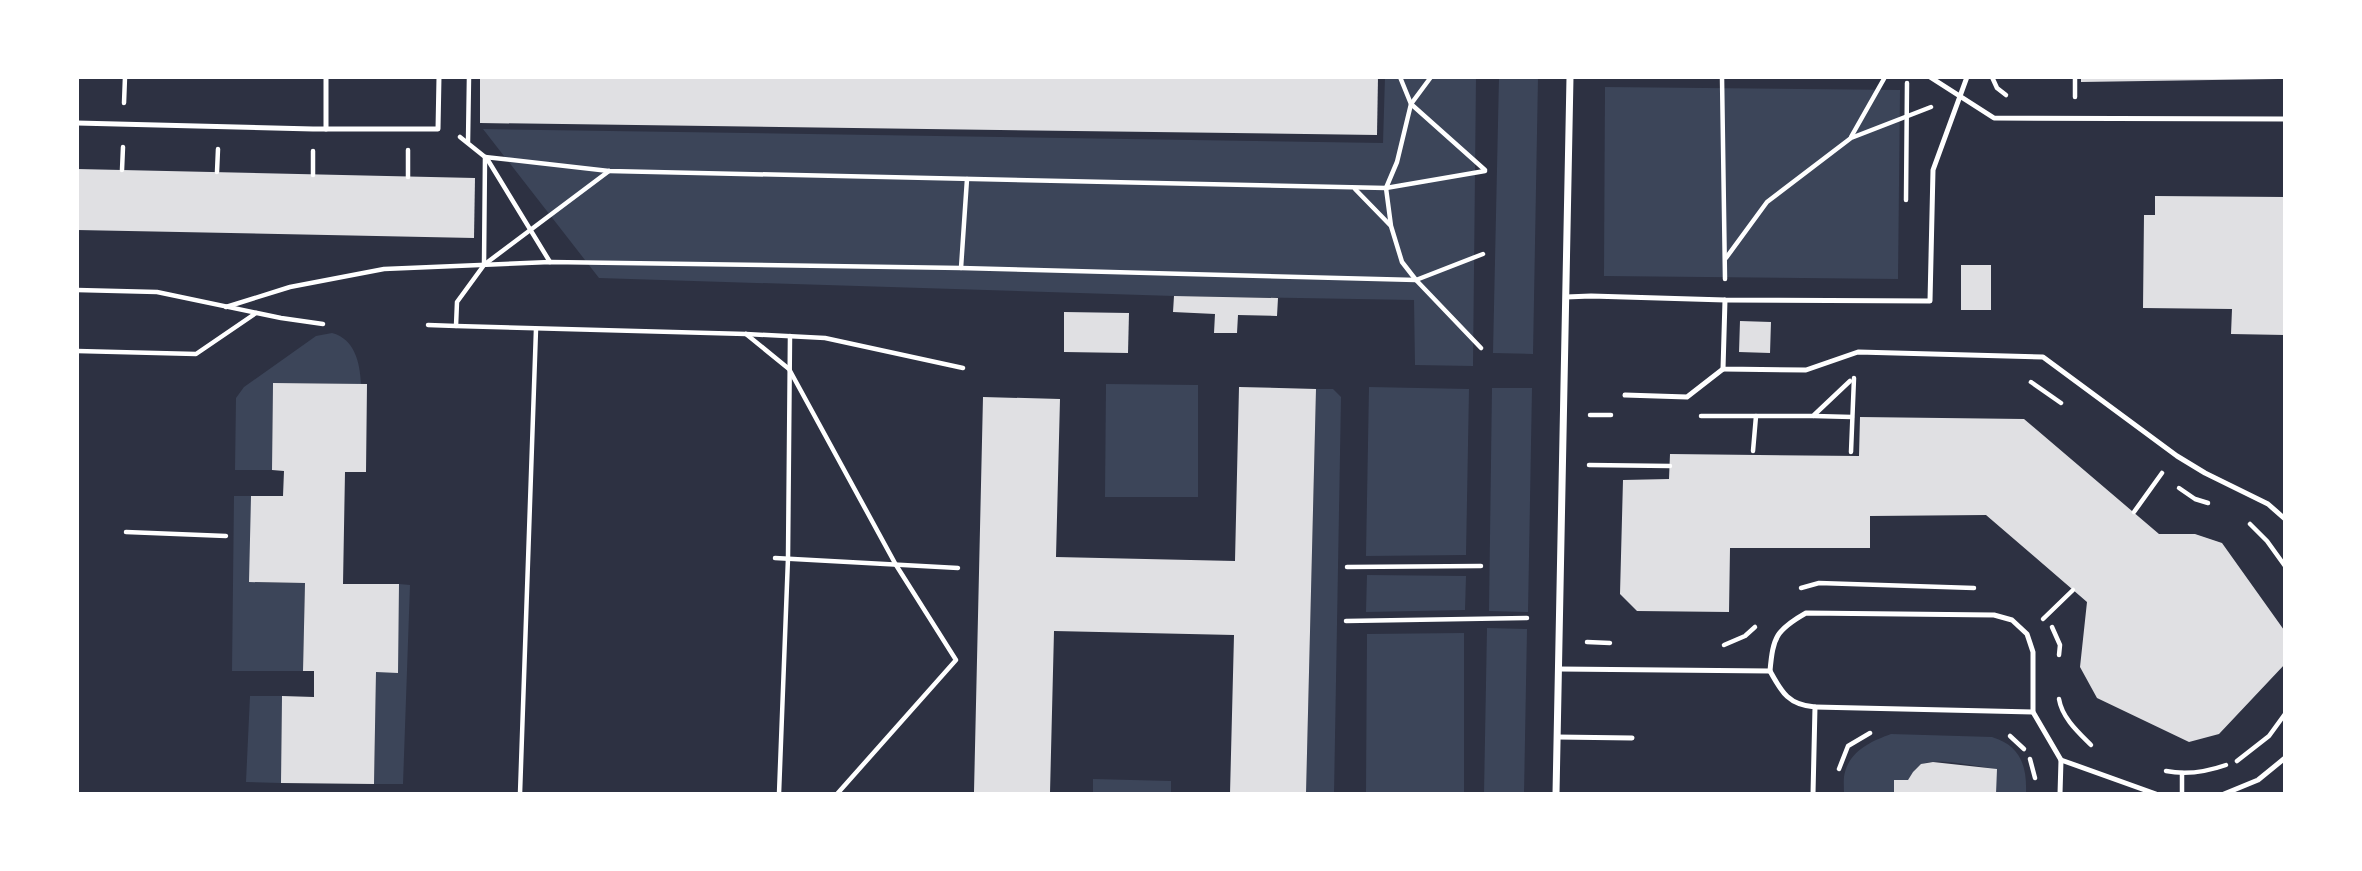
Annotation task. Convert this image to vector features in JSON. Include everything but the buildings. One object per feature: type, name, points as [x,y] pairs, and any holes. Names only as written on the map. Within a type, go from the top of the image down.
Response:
[{"type":"street","points":[[1556,794],[1570,77]]},
{"type":"lane","points":[[326,77],[326,129]]},
{"type":"lane","points":[[77,123],[438,129],[439,77]]},
{"type":"lane","points":[[1930,77],[1994,117],[2285,119]]},
{"type":"lane","points":[[1566,297],[1930,301],[1933,170],[1967,77]]},
{"type":"lane","points":[[1723,369],[1726,300]]},
{"type":"lane","points":[[1625,395],[1687,397],[1723,369],[1806,370],[1858,352],[2043,357],[2176,456],[2269,505],[2285,519]]},
{"type":"lane","points":[[2033,712],[1801,706],[1782,694],[1770,671],[1772,644],[1786,625],[1806,613],[1994,615],[2012,620],[2027,634],[2034,652],[2033,712],[2061,760],[2060,794]]},
{"type":"lane","points":[[1559,669],[1770,671]]},
{"type":"lane","points":[[1812,794],[1815,707]]},
{"type":"lane","points":[[1557,737],[1632,738]]},
{"type":"lane","points":[[2224,794],[2258,780],[2285,758]]},
{"type":"lane","points":[[2061,760],[2156,794]]},
{"type":"path","points":[[468,143],[469,77]]},
{"type":"path","points":[[485,156],[609,171],[1354,188],[1387,188],[1485,171],[1410,104],[1400,77]]},
{"type":"path","points":[[1431,77],[1410,104],[1397,162],[1387,188],[1391,226],[1402,262],[1481,348]]},
{"type":"path","points":[[1722,77],[1726,300]]},
{"type":"path","points":[[1851,138],[1885,77]]},
{"type":"path","points":[[1906,208],[1907,77]]},
{"type":"path","points":[[2075,77],[2075,105]]},
{"type":"path","points":[[1726,258],[1767,202],[1851,138],[1960,96]]},
{"type":"path","points":[[438,129],[458,136],[485,156],[550,262]]},
{"type":"path","points":[[484,265],[485,156]]},
{"type":"path","points":[[456,326],[457,302],[484,265],[609,171]]},
{"type":"path","points":[[961,268],[967,179]]},
{"type":"path","points":[[1354,188],[1391,226]]},
{"type":"path","points":[[226,307],[290,286],[384,269],[550,262],[961,268],[1416,280],[1483,254]]},
{"type":"path","points":[[77,290],[157,292],[323,324]]},
{"type":"path","points":[[77,351],[196,354],[257,313]]},
{"type":"path","points":[[428,325],[825,338],[964,368]]},
{"type":"path","points":[[520,794],[537,329]]},
{"type":"path","points":[[746,334],[789,369],[896,565],[956,660],[837,794]]},
{"type":"path","points":[[779,794],[788,558],[790,336]]},
{"type":"path","points":[[1813,416],[1854,377],[1867,378]]},
{"type":"path","points":[[1852,452],[1854,377]]},
{"type":"path","points":[[2028,379],[2072,411]]},
{"type":"path","points":[[1590,415],[1617,415]]},
{"type":"path","points":[[1700,415],[1853,416]]},
{"type":"path","points":[[1753,451],[1756,416]]},
{"type":"path","points":[[2134,512],[2176,456]]},
{"type":"path","points":[[1589,466],[1670,466]]},
{"type":"path","points":[[2160,475],[2169,481]]},
{"type":"path","points":[[2178,487],[2195,499],[2216,506]]},
{"type":"path","points":[[2247,520],[2285,566]]},
{"type":"path","points":[[126,532],[226,536]]},
{"type":"path","points":[[775,558],[958,568]]},
{"type":"path","points":[[1347,567],[1481,566]]},
{"type":"path","points":[[1795,589],[1819,583],[1975,588]]},
{"type":"path","points":[[2027,634],[2073,590]]},
{"type":"path","points":[[2037,609],[2053,628],[2060,645],[2059,657]]},
{"type":"path","points":[[1346,621],[1527,618]]},
{"type":"path","points":[[1717,645],[1728,645],[1755,627]]},
{"type":"path","points":[[2059,692],[2059,704],[2070,724],[2091,745],[2103,750]]},
{"type":"path","points":[[2159,769],[2182,773],[2208,771],[2238,761],[2269,736],[2285,714]]},
{"type":"path","points":[[1838,770],[1848,746],[1875,731]]},
{"type":"path","points":[[2001,733],[2009,735],[2023,747],[2033,764],[2036,785]]},
{"type":"path","points":[[2182,773],[2182,794]]},
{"type":"shaded area","points":[[1385,77],[1476,77],[1473,366],[1415,365],[1414,300],[1174,296],[599,278],[483,129],[1383,143]]},
{"type":"shaded area","points":[[1499,77],[1538,77],[1533,354],[1493,353]]},
{"type":"shaded area","points":[[1605,87],[1900,90],[1898,279],[1604,276]]},
{"type":"shaded area","points":[[332,333],[346,341],[355,353],[361,384],[273,383],[272,470],[235,470],[236,398],[244,387],[316,336]]},
{"type":"shaded area","points":[[1106,384],[1198,385],[1198,497],[1105,497]]},
{"type":"shaded area","points":[[1369,387],[1469,389],[1466,555],[1366,556]]},
{"type":"shaded area","points":[[1492,388],[1532,388],[1528,612],[1489,611]]},
{"type":"shaded area","points":[[1316,389],[1333,389],[1341,397],[1334,794],[1306,794]]},
{"type":"shaded area","points":[[234,496],[251,496],[250,582],[305,583],[303,671],[232,671]]},
{"type":"shaded area","points":[[1367,575],[1466,576],[1465,610],[1366,612]]},
{"type":"shaded area","points":[[399,584],[410,585],[403,784],[374,784],[376,672],[397,672]]},
{"type":"shaded area","points":[[1487,628],[1527,629],[1524,794],[1484,794]]},
{"type":"shaded area","points":[[1464,633],[1464,794],[1366,794],[1367,634]]},
{"type":"shaded area","points":[[250,696],[282,696],[281,783],[246,782]]},
{"type":"shaded area","points":[[1891,734],[1992,737],[2002,741],[2020,758],[2025,775],[2026,794],[1996,794],[1996,769],[1930,762],[1920,765],[1908,780],[1894,780],[1894,794],[1844,794],[1844,774],[1852,758],[1870,743]]},
{"type":"shaded area","points":[[1093,779],[1171,781],[1171,794],[1093,794]]}]
